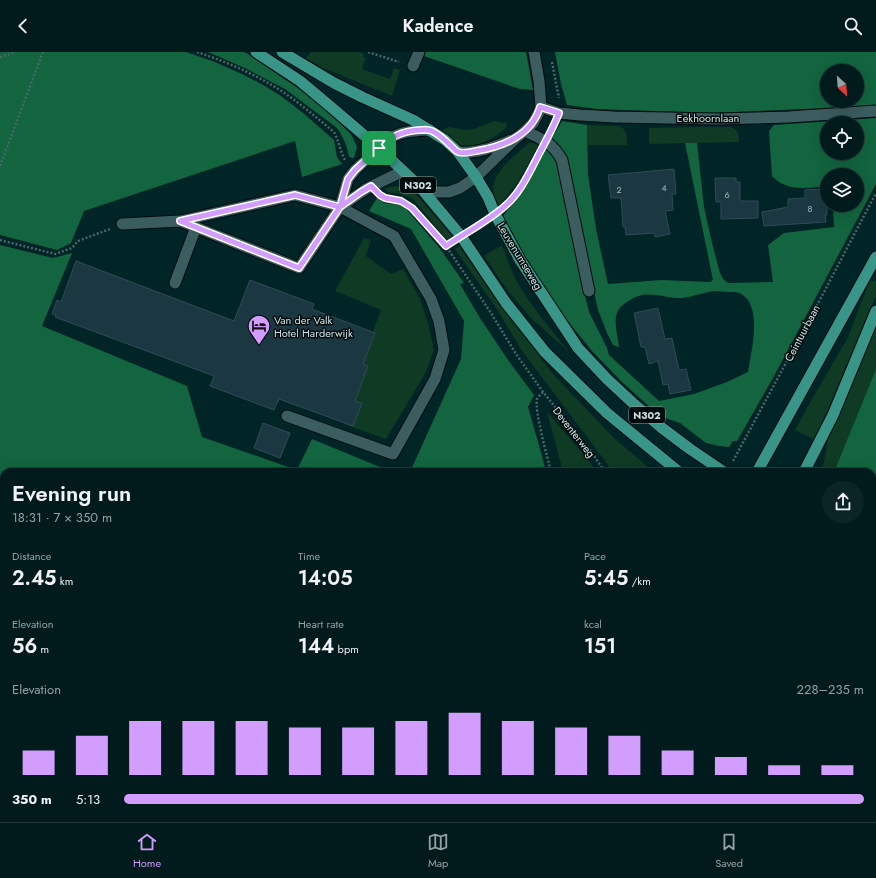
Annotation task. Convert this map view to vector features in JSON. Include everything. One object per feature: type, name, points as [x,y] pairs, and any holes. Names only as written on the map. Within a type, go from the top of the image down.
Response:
[{"type":"main road","name":"N302","points":[[256,52],[300,81],[379,148],[403,171],[420,188],[461,236],[506,303],[545,352],[607,414],[674,468]]},
{"type":"main road","name":"Leuvenumseweg","points":[[282,52],[334,83],[407,117],[430,130],[445,140],[458,152],[488,197],[495,214],[520,260],[578,348],[608,379],[662,428],[684,445],[725,468]]},
{"type":"main road","points":[[759,468],[876,257]]},
{"type":"main road","points":[[806,468],[833,415],[876,311]]},
{"type":"street","points":[[413,66],[419,52]]},
{"type":"street","points":[[420,188],[437,192],[449,192],[460,188],[476,177],[533,123],[538,114],[541,96],[534,52]]},
{"type":"street","name":"Eekhoornlaan","points":[[540,107],[559,113],[614,118],[718,119],[876,112]]},
{"type":"street","points":[[180,221],[299,268],[340,207],[348,179],[355,170],[379,148],[399,133],[411,130],[430,130]]},
{"type":"street","points":[[525,131],[546,141],[554,148],[562,160],[589,291]]},
{"type":"street","points":[[458,152],[464,153],[486,149],[515,139]]},
{"type":"street","points":[[340,207],[371,186],[403,171]]},
{"type":"street","points":[[122,224],[180,221],[295,195],[340,207],[394,236],[431,299],[439,321],[444,350],[435,379],[393,454],[287,416]]},
{"type":"street","points":[[175,283],[196,227]]},
{"type":"path","points":[[0,57],[16,52]]},
{"type":"path","points":[[0,166],[43,52]]},
{"type":"path","points":[[197,52],[222,61],[265,82],[283,92],[306,109],[334,132],[337,137],[341,153],[345,160],[355,170]]},
{"type":"path","points":[[368,52],[413,66]]},
{"type":"path","points":[[552,60],[560,101],[559,113]]},
{"type":"path","points":[[446,246],[505,206],[516,194],[546,141]]},
{"type":"path","points":[[371,186],[385,198],[401,201],[412,208],[446,246],[516,354],[543,392],[537,398],[536,407],[550,468]]},
{"type":"path","name":"Ceintuurbaan","points":[[728,468],[842,260],[876,193]]},
{"type":"path","points":[[0,240],[55,254],[72,248],[78,241],[122,224]]},
{"type":"path","name":"Deventerweg","points":[[543,392],[590,450],[602,468]]},
{"type":"green space","points":[[0,52],[186,52],[215,62],[244,75],[281,96],[334,140],[337,157],[342,164],[302,177],[295,141],[84,211],[71,243],[57,250],[0,235]]},
{"type":"green space","points":[[208,52],[244,52],[315,100],[351,134],[357,147],[354,158],[349,157],[344,141],[337,128],[285,89],[247,69]]},
{"type":"green space","points":[[311,52],[360,52],[364,54],[363,57],[366,58],[362,69],[390,79],[394,68],[400,70],[392,96],[323,68],[306,58]]},
{"type":"green space","points":[[425,52],[526,52],[533,90],[520,89],[424,56]]},
{"type":"green space","points":[[555,52],[876,52],[876,106],[864,107],[864,64],[820,64],[820,108],[829,108],[712,113],[597,109],[567,105],[561,84]]},
{"type":"green space","points":[[876,118],[876,184],[864,207],[864,168],[820,168],[820,187],[798,188],[784,185],[778,181],[772,176],[769,131],[774,125],[820,122],[820,160],[864,160],[864,119]]},
{"type":"green space","points":[[494,121],[506,123],[507,127],[491,139],[478,145],[464,146],[458,144],[440,131],[449,127],[465,130],[474,129]]},
{"type":"green space","points":[[562,121],[587,125],[588,174],[596,229],[608,284],[661,280],[710,282],[713,280],[685,143],[697,143],[704,207],[720,273],[723,279],[728,283],[773,282],[768,245],[784,233],[834,227],[833,212],[861,212],[773,378],[737,441],[733,441],[729,447],[706,443],[680,423],[660,416],[623,383],[592,351],[557,308],[528,265],[503,216],[520,194],[544,150],[547,149],[558,164],[589,312],[609,355],[659,401],[694,394],[727,382],[748,372],[754,332],[753,311],[744,296],[734,292],[706,292],[682,298],[652,295],[639,296],[626,302],[619,309],[616,318],[616,328],[619,347],[613,345],[598,310],[564,154],[551,140]]},
{"type":"green space","points":[[587,125],[622,127],[627,136],[627,145],[588,145]]},
{"type":"green space","points":[[731,127],[737,131],[739,142],[650,144],[649,142],[649,129],[651,128]]},
{"type":"green space","points":[[530,142],[538,145],[516,185],[499,205],[494,196],[493,187],[496,178],[508,162]]},
{"type":"green space","points":[[403,186],[414,192],[452,236],[447,240],[413,199],[401,194],[387,192],[386,188]]},
{"type":"green space","points":[[377,198],[384,203],[400,205],[408,211],[441,250],[464,283],[460,284],[480,318],[534,395],[528,407],[545,468],[412,468],[461,359],[464,321],[411,229],[369,211]]},
{"type":"green space","points":[[364,238],[371,240],[366,256],[391,274],[403,269],[420,299],[428,323],[434,350],[425,374],[386,439],[344,424],[367,366],[361,363],[381,310],[335,291]]},
{"type":"green space","points":[[0,245],[53,258],[72,253],[42,326],[187,386],[202,437],[291,468],[0,468]]},
{"type":"green space","points":[[502,245],[509,265],[524,294],[569,352],[532,319],[508,291],[484,256]]},
{"type":"green space","points":[[459,246],[552,373],[614,438],[649,468],[610,468],[522,351],[496,308],[455,249]]},
{"type":"green space","points":[[870,280],[876,282],[876,296],[815,440],[795,430],[847,339]]},
{"type":"green space","points":[[876,323],[876,369],[836,468],[823,468],[828,439]]},
{"type":"green space","points":[[876,369],[876,468],[836,468]]},
{"type":"green space","points":[[547,412],[594,468],[562,468]]},
{"type":"green space","points":[[312,439],[382,468],[298,468]]},
{"type":"building","points":[[674,169],[676,194],[672,194],[673,210],[665,211],[670,234],[655,237],[654,233],[626,235],[625,227],[623,227],[621,198],[611,198],[608,175]]},
{"type":"building","points":[[715,178],[736,178],[736,182],[740,182],[740,201],[758,201],[758,218],[721,219],[721,202],[716,202]]},
{"type":"building","points":[[820,189],[820,212],[827,212],[827,215],[825,215],[826,222],[764,226],[762,212],[788,207],[788,199],[805,198],[805,190]]},
{"type":"building","points":[[76,261],[234,321],[250,280],[314,304],[312,309],[375,333],[363,364],[368,366],[355,401],[362,403],[353,426],[279,399],[274,410],[210,386],[214,376],[55,317],[56,315],[52,314],[57,300],[61,302]]},
{"type":"building","points":[[658,308],[665,339],[672,338],[679,370],[686,369],[691,390],[670,394],[668,384],[663,385],[658,361],[649,364],[645,347],[641,347],[634,313]]},
{"type":"building","points":[[263,423],[290,433],[280,458],[254,448]]},
{"type":"place","name":"Van der Valk Hotel Harderwijk","points":[[259,346]]},
{"type":"route","points":[[379,148],[355,170],[348,179],[340,207],[295,195],[180,221],[299,268],[340,207],[371,186],[385,198],[401,201],[412,208],[446,246],[495,214],[511,200],[534,164],[559,113],[540,107],[533,123],[515,139],[486,149],[464,153],[458,152],[445,140],[430,130],[411,130],[399,133],[379,148]]}]
